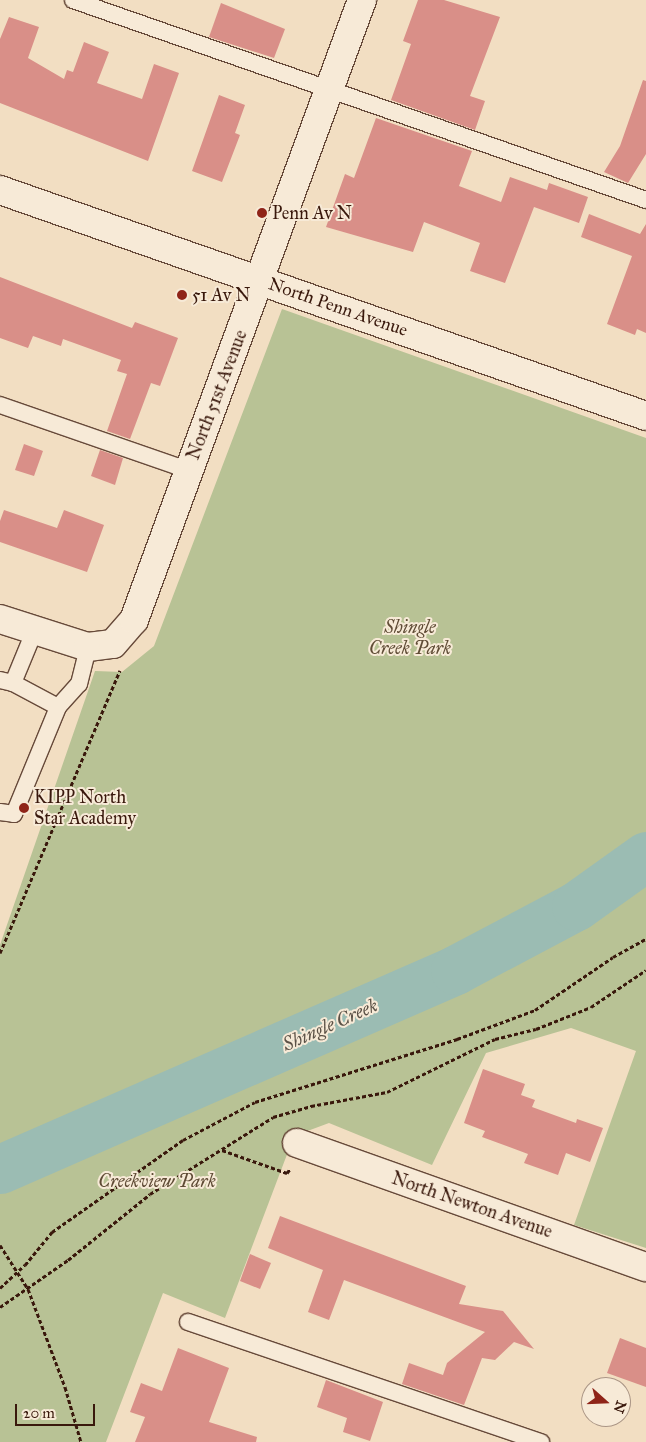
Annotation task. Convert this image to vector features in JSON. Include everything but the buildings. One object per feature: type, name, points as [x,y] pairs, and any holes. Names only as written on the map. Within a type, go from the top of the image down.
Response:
[{"type":"street","name":"North 51st Avenue","points":[[101,646],[134,620],[188,470],[261,280],[362,0]]},
{"type":"street","name":"North Penn Avenue","points":[[0,190],[646,416]]},
{"type":"street","points":[[0,619],[34,632],[101,646]]},
{"type":"street","name":"North Newton Avenue","points":[[304,1146],[646,1267]]},
{"type":"lane","points":[[73,0],[646,200]]},
{"type":"lane","points":[[0,405],[188,470]]},
{"type":"lane","points":[[34,632],[6,682],[58,707]]},
{"type":"lane","points":[[0,812],[14,814],[58,707],[80,684],[101,646]]},
{"type":"lane","points":[[188,1322],[541,1442]]},
{"type":"path","points":[[0,953],[120,670],[101,646]]},
{"type":"path","points":[[0,1288],[17,1274],[52,1232],[183,1140],[255,1102],[457,1039],[535,1010],[612,957],[646,939]]},
{"type":"path","points":[[221,1150],[287,1173],[304,1146]]},
{"type":"path","points":[[0,1245],[17,1274],[28,1288],[81,1442]]},
{"type":"green space","name":"Shingle Creek Park","points":[[282,309],[646,438],[646,1248],[574,1225],[636,1051],[571,1028],[486,1053],[432,1165],[329,1123],[294,1136],[225,1318],[163,1293],[106,1442],[0,1442],[0,945],[95,671],[122,672],[154,646]]},
{"type":"waterway","name":"Shingle Creek","points":[[0,1169],[455,970],[576,906],[646,856]]},
{"type":"place","name":"Penn Av N","points":[[262,213]]},
{"type":"place","name":"51 Av N","points":[[182,295]]},
{"type":"place","name":"KIPP North Star Academy","points":[[24,808]]},
{"type":"park label","name":"Creekview Park","points":[[157,1181]]}]
